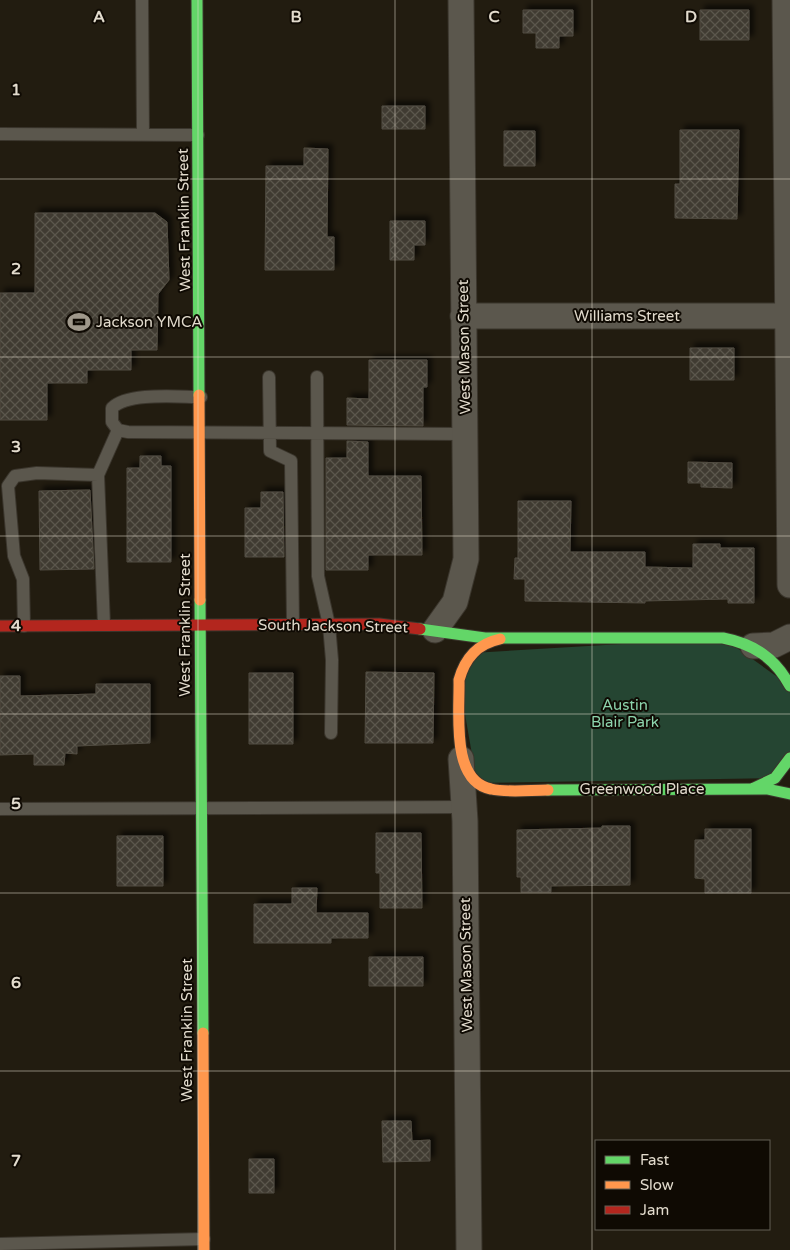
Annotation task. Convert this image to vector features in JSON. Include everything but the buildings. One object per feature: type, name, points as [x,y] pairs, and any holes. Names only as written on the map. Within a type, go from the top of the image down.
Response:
[{"type":"street","name":"West Franklin Street","points":[[197,0],[201,396],[200,625],[204,1245]]},
{"type":"street","name":"West Mason Street","points":[[442,637],[455,602],[464,568],[466,533],[461,0]]},
{"type":"street","points":[[785,0],[790,585]]},
{"type":"street","name":"Williams Street","points":[[464,316],[789,316]]},
{"type":"street","name":"South Jackson Street","points":[[0,626],[387,624],[442,637],[502,639],[723,638],[744,641],[754,646],[778,666],[790,686]]},
{"type":"street","name":"South Jackson Street","points":[[754,646],[774,645],[790,637]]},
{"type":"street","name":"West Mason Street","points":[[459,680],[463,668],[472,653],[487,641],[502,639]]},
{"type":"street","name":"West Mason Street","points":[[455,656],[459,680],[464,814],[469,1250]]},
{"type":"street","points":[[752,789],[768,784],[777,778],[790,758]]},
{"type":"street","name":"Greenwood Place","points":[[461,759],[466,771],[477,784],[493,790],[752,789],[777,790],[790,794]]},
{"type":"street","points":[[464,814],[477,800],[493,790]]},
{"type":"lane","points":[[142,0],[143,134]]},
{"type":"lane","points":[[0,134],[198,135]]},
{"type":"lane","points":[[269,377],[270,451],[291,461],[293,625]]},
{"type":"lane","points":[[316,377],[318,576],[329,625],[332,660],[331,733]]},
{"type":"lane","points":[[118,430],[112,422],[112,408],[117,403],[130,399],[201,396]]},
{"type":"lane","points":[[118,430],[316,434],[465,434]]},
{"type":"lane","points":[[104,625],[98,475],[118,430]]},
{"type":"lane","points":[[24,626],[23,579],[14,556],[8,486],[15,476],[37,473],[98,475]]},
{"type":"lane","points":[[0,808],[202,807],[464,814]]},
{"type":"lane","points":[[0,1244],[204,1245]]},
{"type":"green space","name":"Austin Blair Park","points":[[723,638],[790,686],[790,758],[777,778],[477,783],[459,680],[472,653]]},
{"type":"traffic: fast","points":[[197,0],[199,395]]},
{"type":"traffic: fast","points":[[200,600],[203,1033]]},
{"type":"traffic: fast","points":[[420,629],[485,638],[723,638],[754,648],[778,668],[790,686]]},
{"type":"traffic: fast","points":[[752,789],[775,778],[790,758]]},
{"type":"traffic: fast","points":[[548,790],[767,789],[790,794]]},
{"type":"traffic: slow","points":[[199,395],[200,600]]},
{"type":"traffic: slow","points":[[500,639],[485,644],[473,653],[465,665],[459,680],[459,726],[463,759],[469,773],[478,783],[491,789],[512,791],[548,790]]},
{"type":"traffic: slow","points":[[203,1033],[204,1250]]},
{"type":"traffic: jam","points":[[0,626],[379,624],[420,629]]},
{"type":"place","name":"Jackson YMCA","points":[[79,322]]}]
